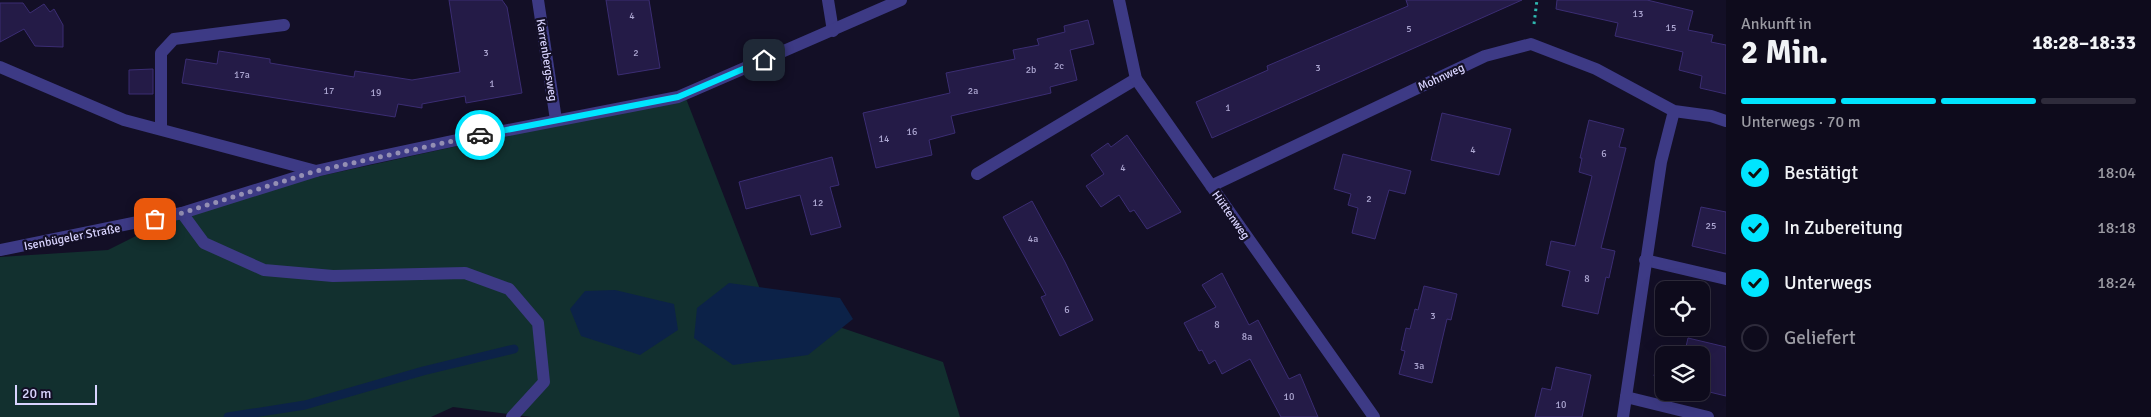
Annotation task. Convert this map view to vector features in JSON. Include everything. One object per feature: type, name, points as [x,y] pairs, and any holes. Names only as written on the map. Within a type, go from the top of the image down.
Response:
[{"type":"street","name":"Karrenbergsweg","points":[[538,0],[556,120]]},
{"type":"street","points":[[828,0],[833,31]]},
{"type":"street","name":"Isenbügeler Straße","points":[[0,250],[182,213],[316,171],[452,141],[678,97],[901,0]]},
{"type":"street","name":"Hüttenweg","points":[[1119,0],[1136,79],[1374,417]]},
{"type":"street","points":[[161,128],[161,53],[174,39],[284,25]]},
{"type":"street","name":"Mohnweg","points":[[1211,186],[1485,56],[1531,44],[1596,69],[1674,111],[1711,116],[1726,121]]},
{"type":"street","name":"Isenbügeler Straße","points":[[0,67],[124,120],[161,128],[316,171]]},
{"type":"street","points":[[977,174],[1136,79]]},
{"type":"street","points":[[1623,417],[1661,162],[1674,111]]},
{"type":"street","points":[[182,213],[204,243],[264,270],[333,276],[465,273],[509,289],[538,323],[544,382],[512,417]]},
{"type":"street","points":[[1645,260],[1726,279]]},
{"type":"street","points":[[1626,397],[1708,417]]},
{"type":"green space","points":[[685,96],[765,302],[943,362],[960,417],[531,417],[453,407],[431,417],[0,417],[0,257],[108,250],[182,213],[316,177]]},
{"type":"water","points":[[729,283],[840,298],[853,319],[808,355],[733,365],[694,338],[697,308]]},
{"type":"water","points":[[615,290],[674,304],[678,330],[640,355],[581,336],[570,309],[585,291]]},
{"type":"building","points":[[449,0],[502,0],[507,7],[522,93],[466,103],[465,96],[422,104],[422,108],[398,104],[395,117],[182,83],[186,59],[217,64],[219,51],[270,59],[270,63],[354,77],[355,71],[412,80],[460,72]]},
{"type":"building","points":[[606,0],[649,0],[660,68],[618,75]]},
{"type":"building","points":[[1406,0],[1522,0],[1212,138],[1196,102],[1268,70],[1267,66],[1408,6]]},
{"type":"building","points":[[1557,0],[1647,0],[1693,11],[1688,30],[1713,35],[1711,42],[1726,45],[1726,94],[1700,88],[1702,76],[1679,70],[1683,52],[1615,36],[1618,23],[1556,9]]},
{"type":"building","points":[[0,3],[23,3],[30,13],[44,4],[50,12],[54,9],[63,25],[63,47],[35,46],[24,29],[0,42]]},
{"type":"building","points":[[1088,20],[1094,44],[1070,50],[1077,80],[1050,87],[1051,93],[951,116],[955,133],[929,140],[932,155],[876,168],[863,113],[950,93],[946,73],[1015,59],[1013,50],[1039,45],[1037,39],[1065,32],[1064,26]]},
{"type":"building","points":[[153,69],[153,94],[129,94],[129,70]]},
{"type":"building","points":[[1442,113],[1511,129],[1499,175],[1431,160]]},
{"type":"building","points":[[1589,120],[1624,129],[1619,147],[1626,148],[1601,248],[1615,251],[1609,278],[1606,277],[1598,314],[1562,306],[1570,271],[1546,265],[1551,241],[1575,246],[1592,176],[1579,172],[1582,158],[1580,158]]},
{"type":"building","points":[[1127,135],[1181,212],[1147,229],[1134,210],[1130,212],[1119,195],[1101,207],[1086,186],[1104,174],[1091,155],[1108,143],[1111,147]]},
{"type":"building","points":[[1343,154],[1411,171],[1405,194],[1389,190],[1375,239],[1352,233],[1358,208],[1348,205],[1351,194],[1334,189]]},
{"type":"building","points":[[832,157],[839,185],[830,187],[841,227],[811,235],[800,195],[746,209],[739,182]]},
{"type":"building","points":[[1032,201],[1065,262],[1093,320],[1060,336],[1041,297],[1046,295],[1003,217]]},
{"type":"building","points":[[1701,207],[1726,212],[1726,254],[1692,246]]},
{"type":"building","points":[[1222,273],[1249,325],[1258,320],[1289,379],[1300,374],[1318,417],[1281,417],[1250,359],[1222,374],[1215,360],[1209,364],[1202,350],[1199,351],[1184,323],[1216,307],[1202,285]]},
{"type":"building","points":[[1424,286],[1457,294],[1451,320],[1447,319],[1432,383],[1399,374],[1405,351],[1401,350],[1406,328],[1410,329],[1415,309],[1418,310]]},
{"type":"building","points":[[1688,338],[1726,347],[1726,396],[1710,392],[1710,346],[1686,346]]},
{"type":"building","points":[[1556,367],[1591,375],[1582,417],[1535,417],[1542,388],[1551,390]]},
{"type":"waterway","points":[[228,417],[305,405],[423,371],[514,349]]},
{"type":"way so far","points":[[155,219],[182,213],[316,171],[480,135]]},
{"type":"route","points":[[480,135],[678,97],[764,60]]}]
